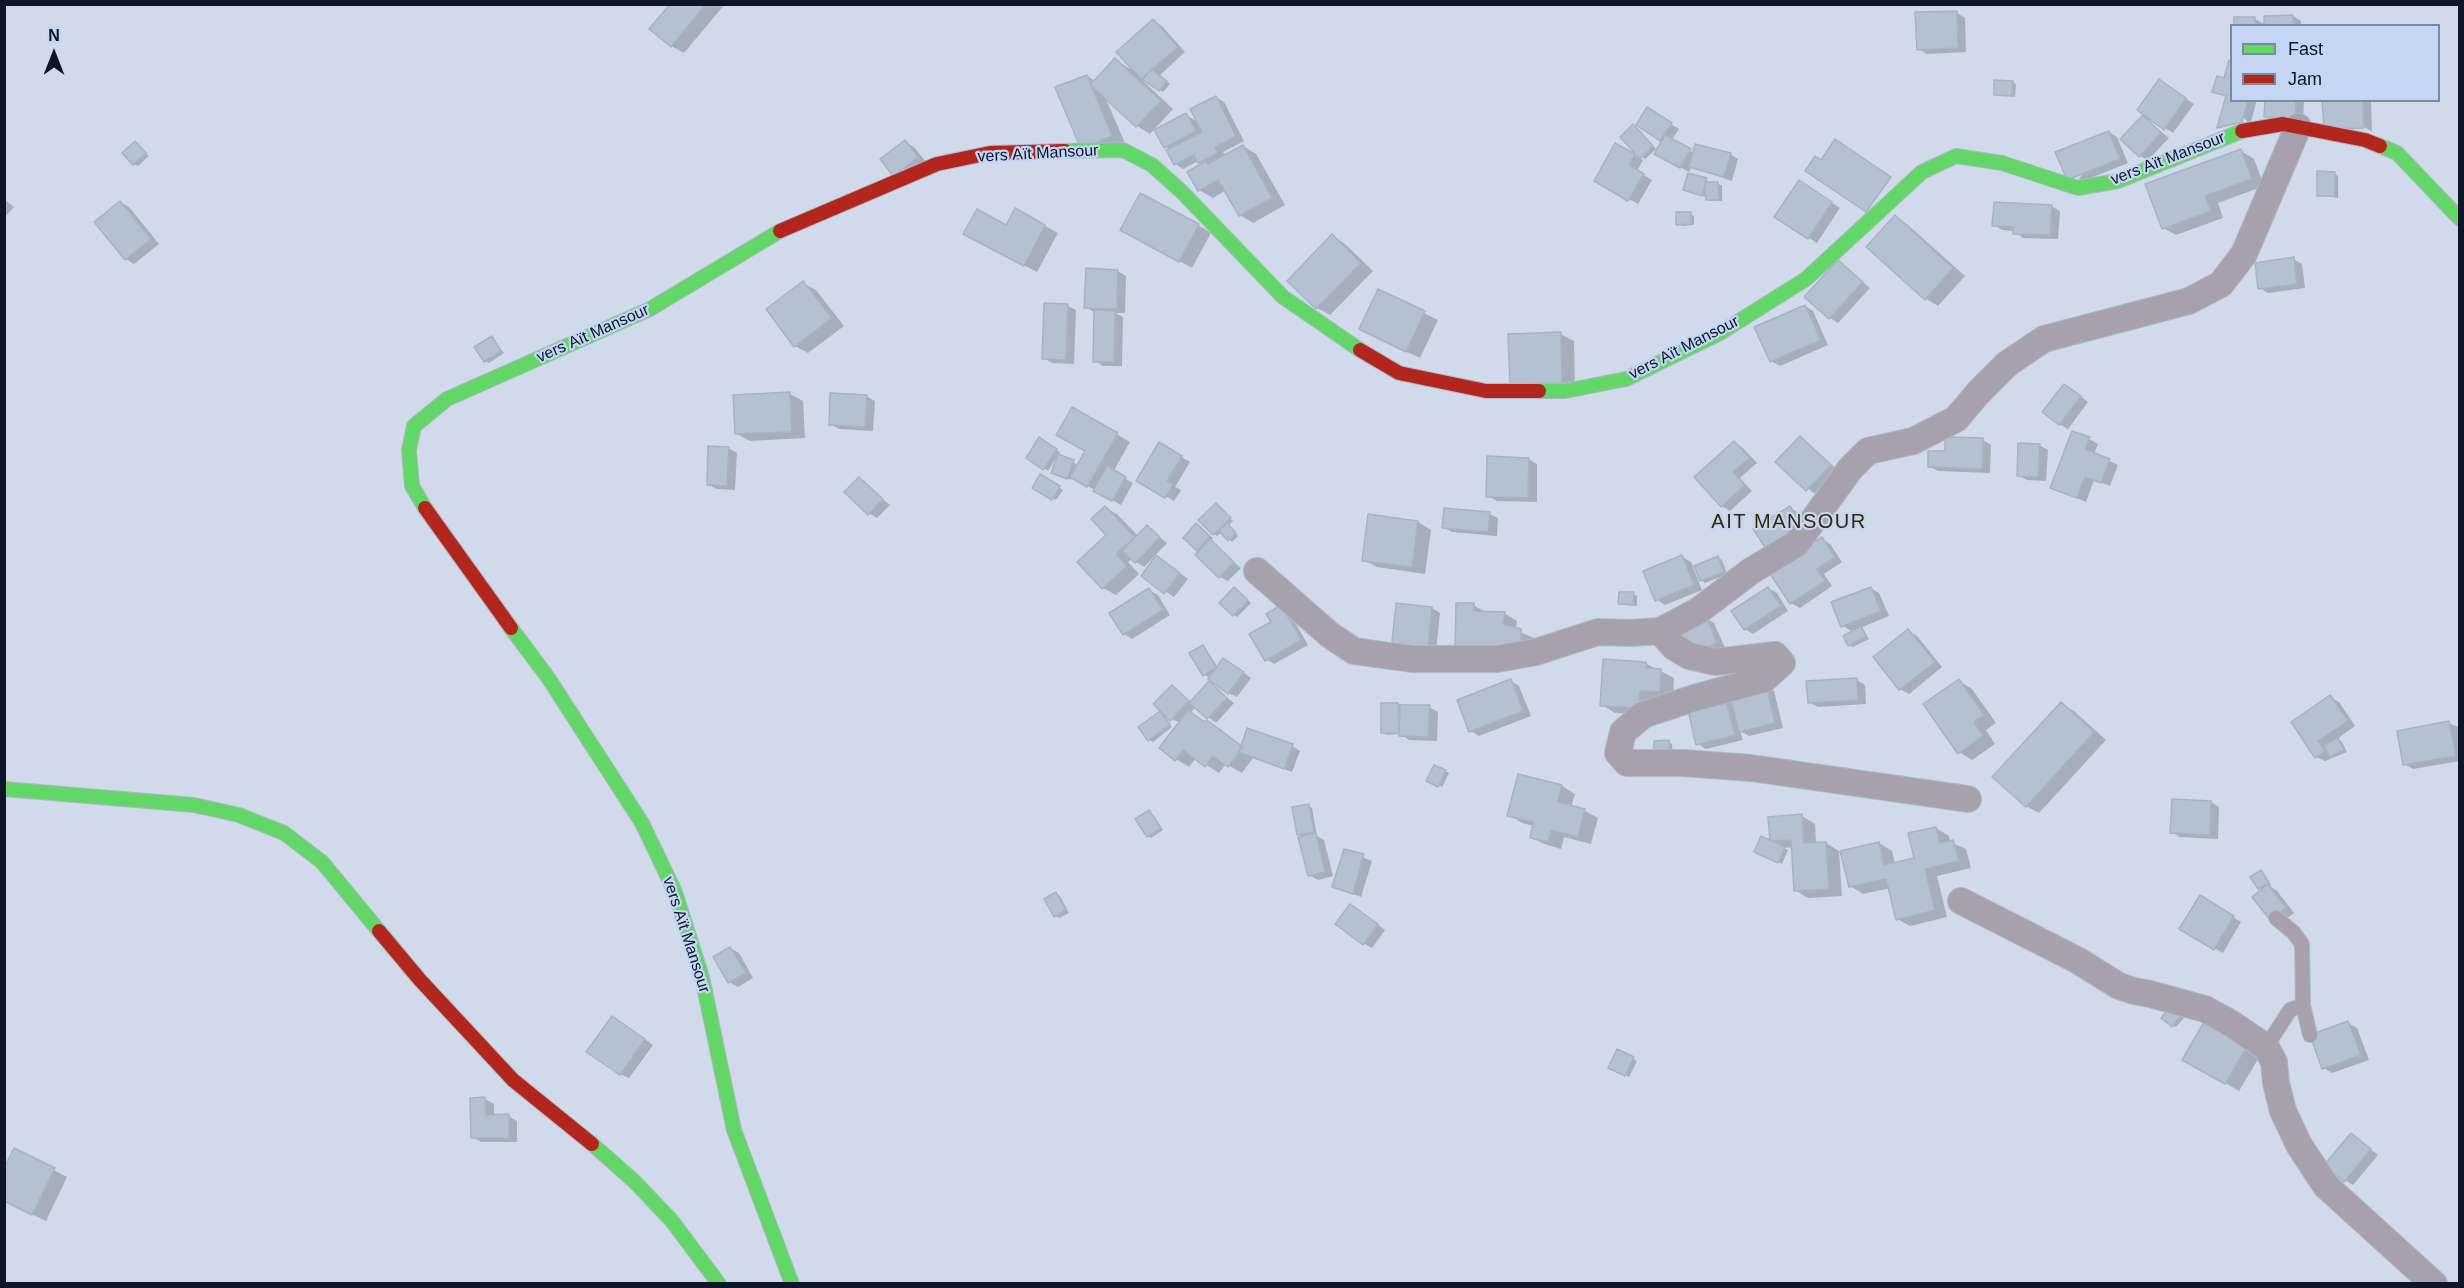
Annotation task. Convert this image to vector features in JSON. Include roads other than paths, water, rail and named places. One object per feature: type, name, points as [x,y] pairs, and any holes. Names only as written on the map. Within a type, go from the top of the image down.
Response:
[{"type":"street","name":"vers Aït Mansour","points":[[792,1284],[734,1130],[702,978],[675,892],[642,823],[549,679],[435,524],[412,486],[409,450],[414,426],[447,399],[650,309],[789,226],[937,164],[990,153],[1123,150],[1152,165],[1182,192],[1283,297],[1340,338],[1399,373],[1486,391],[1565,391],[1626,379],[1720,333],[1806,279],[1922,172],[1956,156],[2002,163],[2078,188],[2118,181],[2241,131],[2283,124],[2365,140],[2397,153],[2460,219]]},
{"type":"street","points":[[1257,571],[1330,635],[1354,651],[1412,659],[1497,659],[1536,652],[1598,632],[1660,631],[1698,611],[1751,572],[1796,544],[1850,469],[1868,451],[1913,441],[1956,419],[2007,364],[2044,339],[2189,301],[2221,284],[2244,254],[2298,127]]},
{"type":"street","points":[[1660,631],[1674,647],[1689,656],[1716,662],[1775,655],[1782,663],[1764,679],[1643,715],[1623,732],[1618,753],[1627,764],[1683,763],[1751,768],[1968,799]]},
{"type":"street","points":[[4,789],[194,805],[239,815],[284,833],[322,862],[420,980],[513,1080],[566,1121],[634,1181],[672,1221],[719,1284]]},
{"type":"street","points":[[1961,901],[2078,960],[2119,986],[2205,1009],[2266,1047],[2274,1062],[2276,1083],[2283,1111],[2299,1145],[2326,1186],[2434,1284]]},
{"type":"lane","points":[[2276,918],[2293,932],[2302,944],[2303,1005],[2310,1035]]},
{"type":"lane","points":[[2266,1047],[2290,1010],[2303,1005]]},
{"type":"district","name":"AIT MANSOUR","points":[[1789,522]]}]
